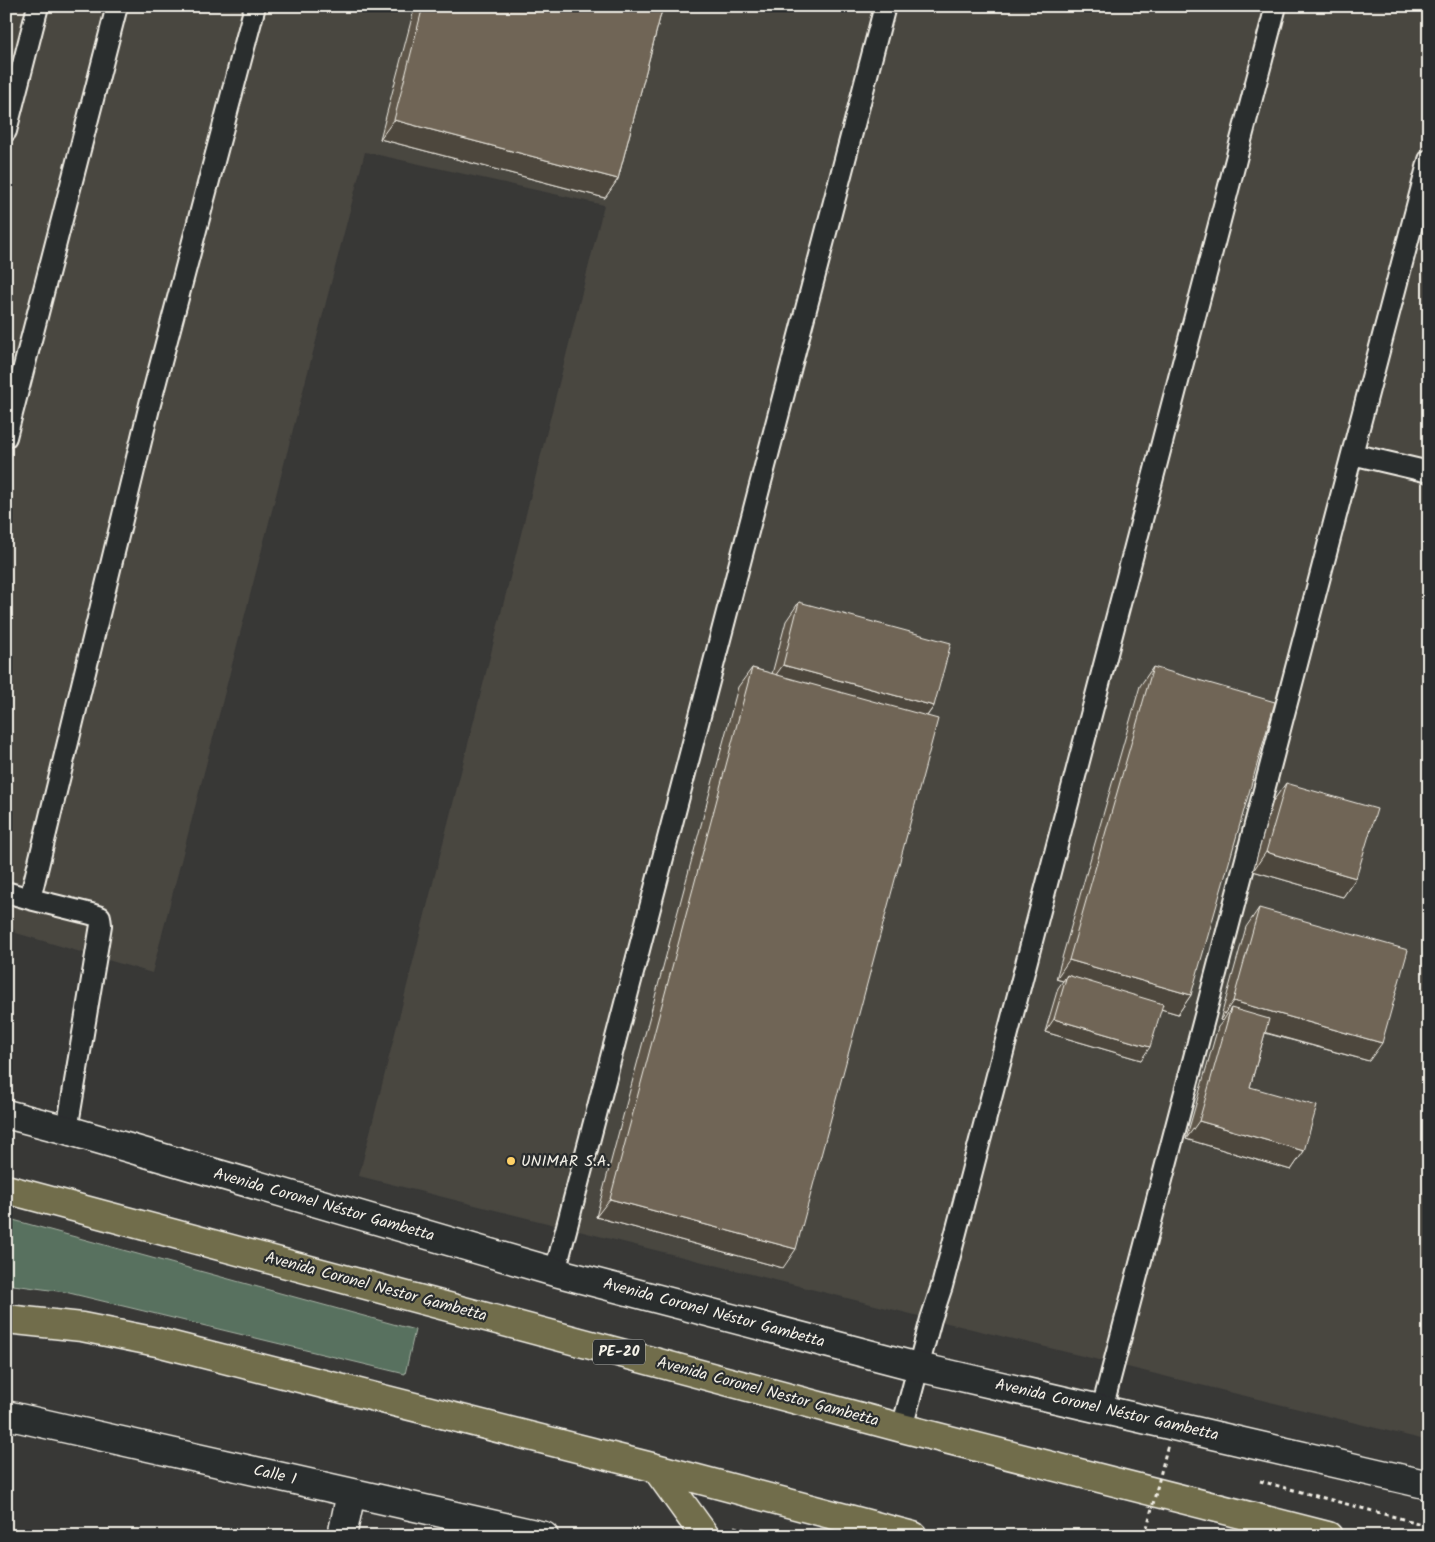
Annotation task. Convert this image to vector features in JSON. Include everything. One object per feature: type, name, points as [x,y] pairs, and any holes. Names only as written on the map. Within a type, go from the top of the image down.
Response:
[{"type":"highway","name":"Avenida Coronel Nestor Gambetta","points":[[6,1189],[902,1428],[1328,1536]]},
{"type":"highway","points":[[6,1319],[82,1327],[157,1342],[656,1468],[913,1536]]},
{"type":"highway","points":[[656,1468],[706,1536]]},
{"type":"street","name":"Avenida Coronel Néstor Gambetta","points":[[6,1114],[555,1272],[918,1367],[1429,1485]]},
{"type":"street","name":"Calle 1","points":[[6,1415],[544,1536]]},
{"type":"street","points":[[342,1536],[351,1493]]},
{"type":"lane","points":[[6,131],[38,6]]},
{"type":"lane","points":[[6,437],[118,6]]},
{"type":"lane","points":[[30,900],[150,404],[254,6]]},
{"type":"lane","points":[[555,1272],[885,6]]},
{"type":"lane","points":[[902,1428],[942,1286],[1276,6]]},
{"type":"lane","points":[[1102,1409],[1429,160]]},
{"type":"lane","points":[[1352,454],[1429,472]]},
{"type":"lane","points":[[6,892],[30,900],[92,914],[100,918],[101,925],[67,1130]]},
{"type":"path","points":[[1146,1536],[1168,1444]]},
{"type":"path","points":[[1164,1454],[1173,1457]]},
{"type":"path","points":[[1258,1480],[1429,1526]]},
{"type":"shaded area","points":[[6,6],[1429,6],[1429,1441],[359,1176],[604,205],[365,152],[152,973],[16,933],[6,917]]},
{"type":"green space","points":[[6,1218],[415,1330],[405,1374],[65,1292],[6,1284]]},
{"type":"building","points":[[423,6],[663,6],[618,179],[394,120]]},
{"type":"building","points":[[799,602],[951,643],[934,706],[783,665]]},
{"type":"building","points":[[1153,667],[1275,702],[1191,995],[1069,960]]},
{"type":"building","points":[[752,668],[938,719],[796,1249],[610,1199]]},
{"type":"building","points":[[1286,783],[1377,809],[1356,878],[1266,852]]},
{"type":"building","points":[[1259,908],[1408,950],[1382,1043],[1233,1001]]},
{"type":"building","points":[[1067,975],[1163,1004],[1150,1047],[1054,1019]]},
{"type":"building","points":[[1231,1008],[1269,1019],[1250,1087],[1317,1106],[1304,1151],[1199,1121]]},
{"type":"place","name":"UNIMAR S.A.","points":[[511,1161]]}]
